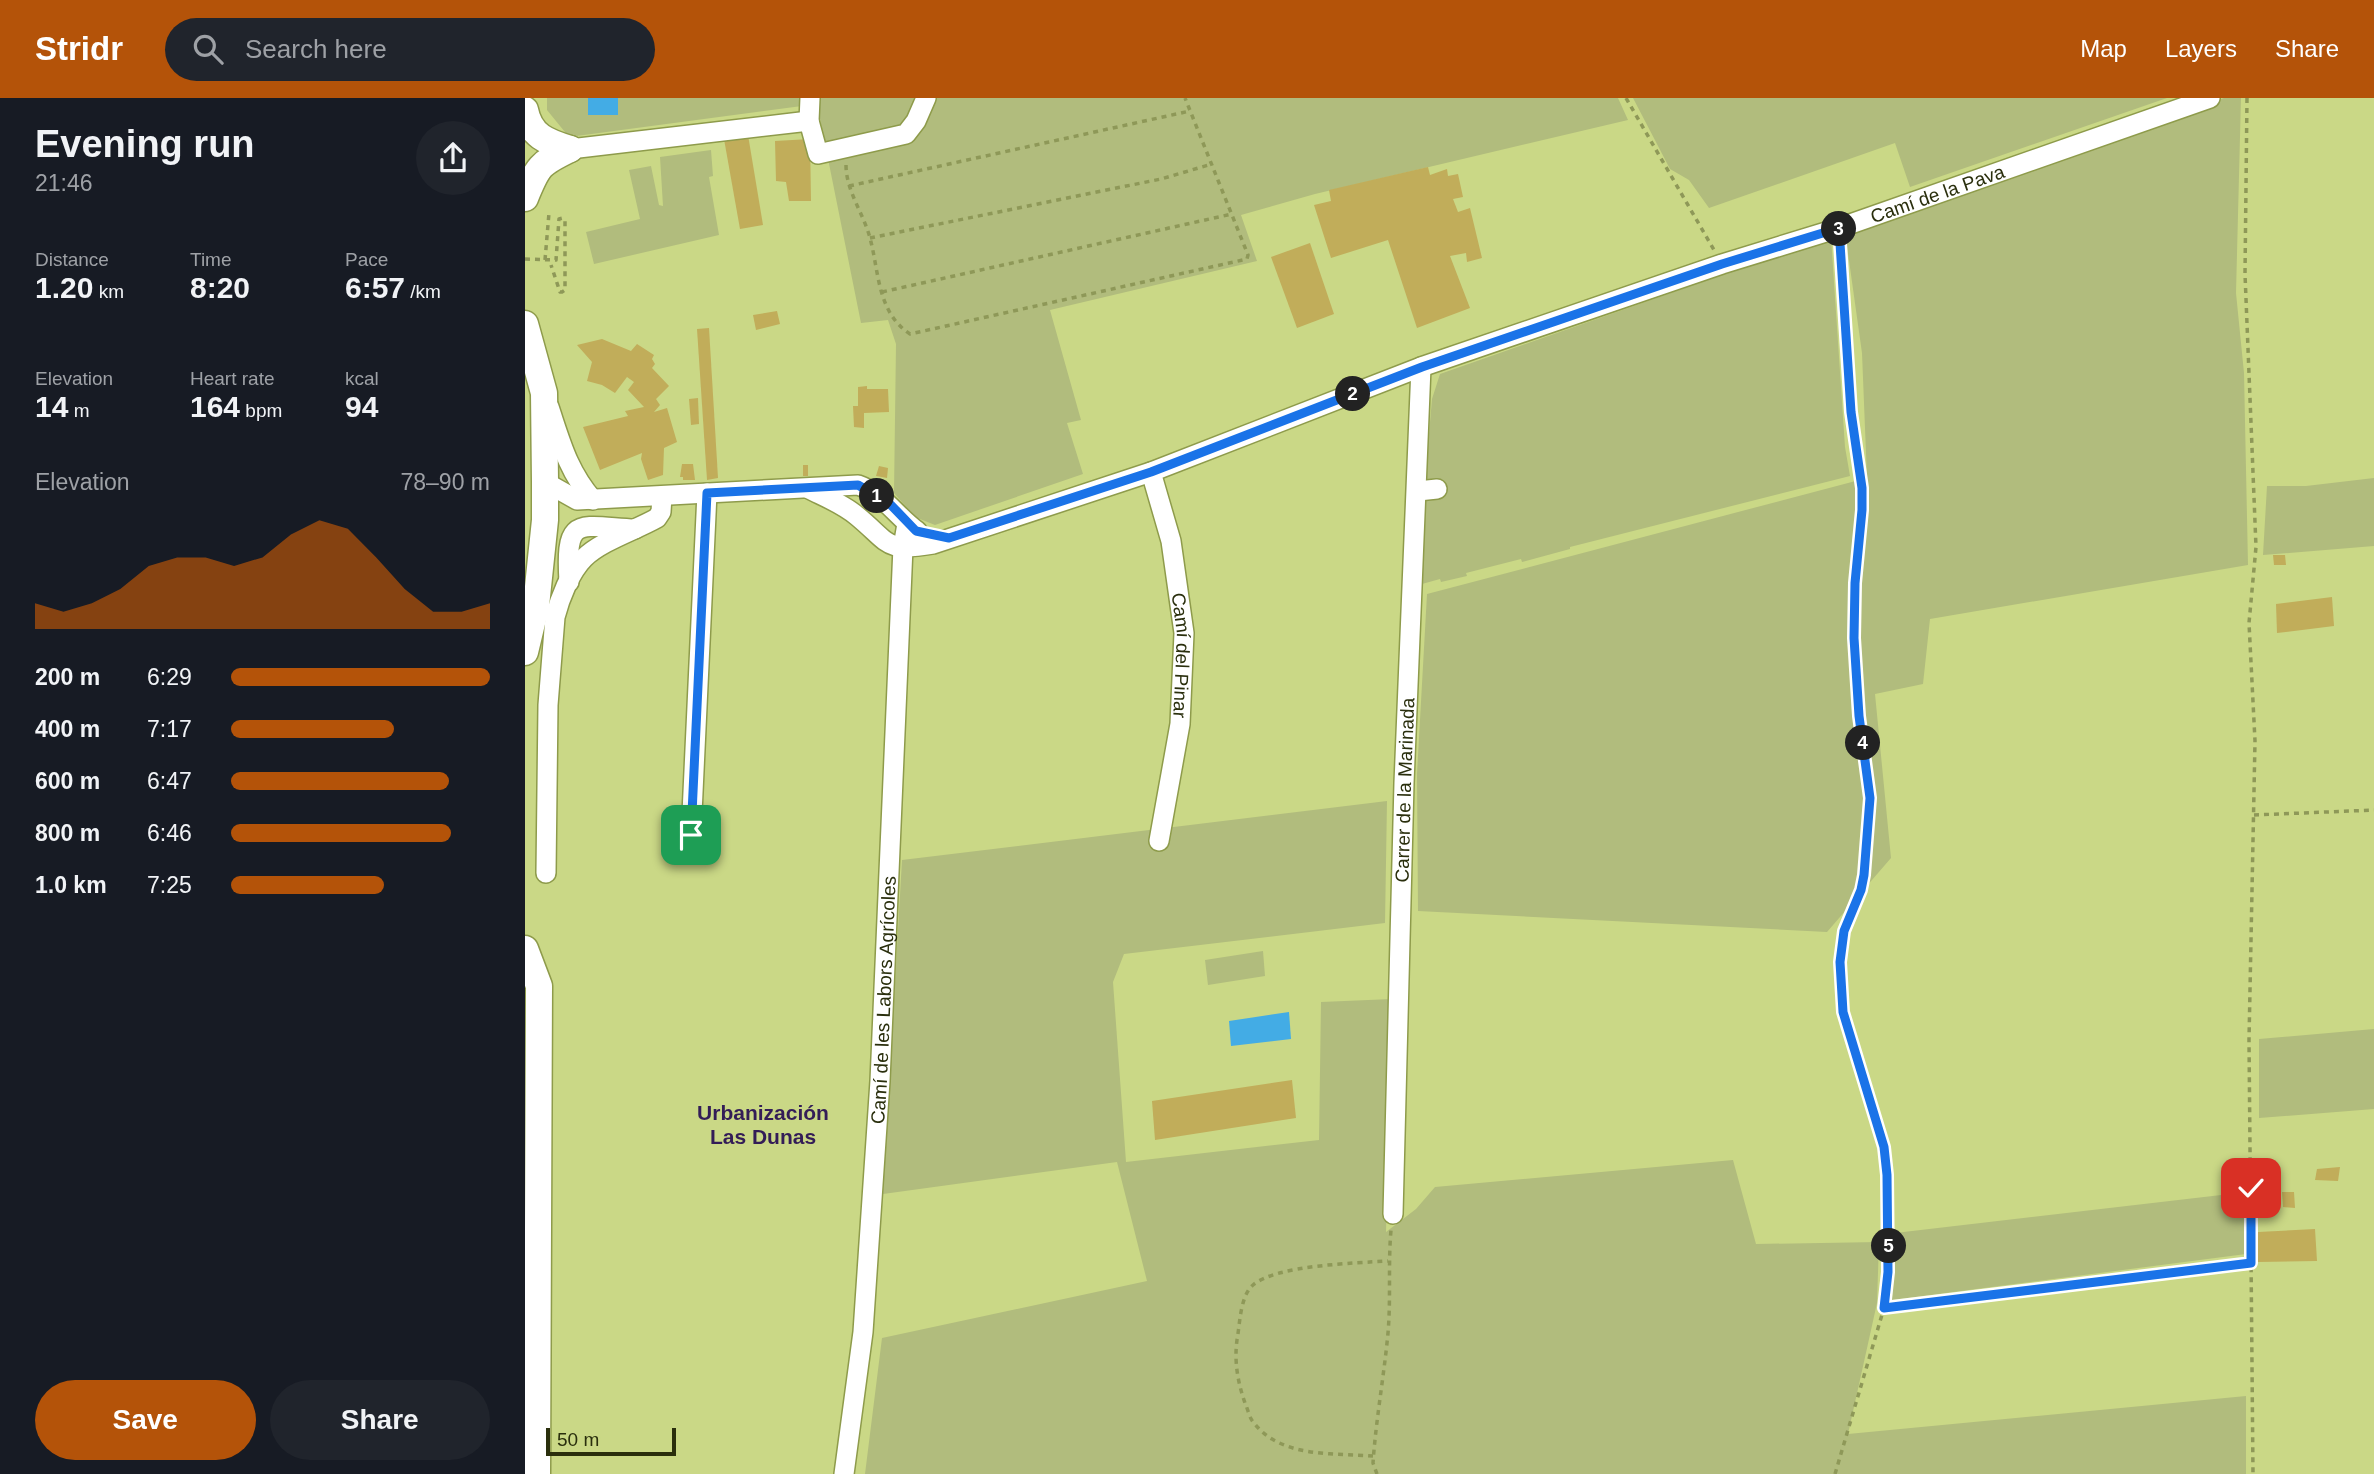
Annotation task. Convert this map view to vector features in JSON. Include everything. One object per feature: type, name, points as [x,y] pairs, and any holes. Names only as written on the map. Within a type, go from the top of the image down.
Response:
[{"type":"highway","points":[[525,110],[527,121],[540,138],[570,149]]},
{"type":"highway","points":[[525,198],[536,170],[544,162],[570,149]]},
{"type":"highway","points":[[525,324],[544,393],[545,482],[545,520],[536,607],[525,652]]},
{"type":"highway","points":[[525,949],[539,986],[537,1474]]},
{"type":"street","points":[[810,98],[809,121],[818,154],[906,134],[916,121],[926,98]]},
{"type":"street","name":"Camí de la Pava","points":[[903,547],[933,544],[1151,472],[1422,367],[1722,264],[1839,228],[2210,98]]},
{"type":"street","points":[[570,149],[809,121]]},
{"type":"street","name":"Carrer de la Marinada","points":[[1393,1214],[1404,783],[1427,490],[1422,367]]},
{"type":"street","points":[[544,393],[585,500]]},
{"type":"street","name":"Camí del Pinar","points":[[1151,472],[1171,541],[1184,633],[1180,724],[1159,841]]},
{"type":"street","points":[[545,482],[585,500]]},
{"type":"street","points":[[545,520],[585,500],[848,485],[866,488],[889,503],[907,524],[925,534],[949,538]]},
{"type":"street","points":[[809,489],[843,506],[885,543],[903,547]]},
{"type":"street","points":[[691,835],[707,493]]},
{"type":"street","points":[[546,873],[548,705],[558,604],[584,559],[593,551],[657,519],[661,512],[662,496]]},
{"type":"street","name":"Camí de les Labors Agrícoles","points":[[844,1474],[863,1332],[879,1095],[903,547],[907,524]]},
{"type":"street","points":[[569,582],[567,551],[570,537],[577,529],[586,526],[636,529]]},
{"type":"path","points":[[846,148],[846,180],[870,238],[875,272],[898,327],[910,334],[1247,259],[1248,255],[1185,98]]},
{"type":"path","points":[[1626,98],[1722,264]]},
{"type":"path","points":[[2247,98],[2245,274],[2256,547],[2249,623],[2255,741],[2249,1040],[2253,1474]]},
{"type":"path","points":[[849,186],[1190,111]]},
{"type":"path","points":[[870,238],[1161,179],[1212,164]]},
{"type":"path","points":[[545,260],[549,213]]},
{"type":"path","points":[[882,292],[1232,214]]},
{"type":"path","points":[[525,260],[556,260],[559,219],[562,218],[565,221],[565,290],[562,292],[559,292],[551,265]]},
{"type":"path","points":[[1835,1474],[1884,1308],[1888,1272],[1887,1175],[1884,1147],[1843,1012],[1840,962],[1844,931],[1861,890],[1864,875],[1870,798],[1859,716],[1854,638],[1862,488],[1851,412],[1839,228]]},
{"type":"path","points":[[2254,815],[2374,810]]},
{"type":"path","points":[[1376,1473],[1373,1456],[1390,1308],[1388,1261],[1393,1214]]},
{"type":"path","points":[[1373,1456],[1289,1448],[1268,1437],[1252,1421],[1237,1382],[1237,1346],[1242,1307],[1251,1286],[1271,1274],[1348,1263],[1388,1261]]},
{"type":"path","points":[[1884,1308],[2251,1263]]},
{"type":"green space","points":[[547,98],[1618,98],[1628,120],[1315,194],[1241,215],[1257,261],[1050,310],[1081,420],[1067,423],[1083,474],[935,525],[915,517],[894,493],[896,344],[888,320],[861,323],[817,104],[569,137],[547,110]]},
{"type":"green space","points":[[1633,98],[2167,98],[1910,187],[1895,143],[1709,208],[1689,180],[1670,169]]},
{"type":"green space","points":[[2224,98],[2241,98],[2236,293],[2244,373],[2248,565],[1930,619],[1923,684],[1875,694],[1891,858],[1827,932],[1418,911],[1417,774],[1427,594],[1867,478],[1862,353],[1845,232]]},
{"type":"green space","points":[[711,150],[713,176],[709,177],[719,235],[594,264],[586,232],[640,219],[629,170],[651,166],[659,205],[663,206],[660,157]]},
{"type":"green space","points":[[1831,237],[1845,447],[1850,476],[1570,547],[1522,562],[1521,559],[1466,573],[1467,576],[1422,584],[1426,469],[1432,399],[1440,374]]},
{"type":"green space","points":[[2374,478],[2374,546],[2263,555],[2267,486],[2306,486]]},
{"type":"green space","points":[[1387,801],[1385,923],[1124,954],[1113,982],[1126,1162],[1319,1140],[1321,1002],[1392,999],[1386,1232],[1416,1209],[1435,1187],[1733,1160],[1756,1244],[1879,1242],[1877,1303],[1848,1434],[2246,1396],[2246,1474],[865,1474],[882,1338],[1147,1281],[1117,1162],[883,1194],[902,860]]},
{"type":"green space","points":[[1263,951],[1265,976],[1208,985],[1205,960]]},
{"type":"green space","points":[[2374,1029],[2374,1109],[2259,1118],[2259,1039]]},
{"type":"green space","points":[[2247,1192],[2246,1254],[1892,1300],[1895,1233]]},
{"type":"water","points":[[588,98],[618,98],[618,115],[588,115]]},
{"type":"water","points":[[1289,1012],[1291,1039],[1231,1046],[1229,1021]]},
{"type":"building","points":[[748,135],[763,225],[740,229],[724,139]]},
{"type":"building","points":[[810,139],[811,201],[789,201],[786,182],[776,181],[775,141]]},
{"type":"building","points":[[1428,167],[1430,175],[1447,169],[1448,176],[1458,174],[1463,197],[1453,199],[1458,212],[1470,208],[1482,258],[1467,262],[1466,253],[1450,256],[1470,308],[1417,328],[1388,240],[1331,258],[1314,205],[1331,201],[1329,190]]},
{"type":"building","points":[[1310,243],[1334,314],[1297,328],[1271,257]]},
{"type":"building","points":[[777,311],[780,324],[756,330],[753,315]]},
{"type":"building","points":[[709,328],[718,478],[707,480],[697,329]]},
{"type":"building","points":[[602,339],[631,351],[637,344],[654,355],[652,359],[655,364],[652,368],[669,386],[656,399],[660,405],[654,412],[667,408],[677,442],[664,448],[663,475],[648,480],[641,459],[642,453],[600,470],[583,427],[628,416],[625,411],[644,407],[628,390],[634,382],[627,377],[615,393],[602,385],[587,381],[592,362],[577,345]]},
{"type":"building","points":[[867,386],[867,389],[888,389],[889,412],[864,413],[864,428],[854,427],[853,406],[858,406],[858,387]]},
{"type":"building","points":[[698,398],[699,424],[691,425],[689,399]]},
{"type":"building","points":[[682,464],[693,464],[695,480],[683,480],[683,477],[680,477]]},
{"type":"building","points":[[803,465],[808,465],[808,476],[803,476]]},
{"type":"building","points":[[879,466],[888,468],[887,478],[876,476]]},
{"type":"building","points":[[2273,555],[2285,555],[2286,565],[2274,565]]},
{"type":"building","points":[[2332,597],[2334,626],[2277,633],[2276,604]]},
{"type":"building","points":[[1292,1080],[1296,1118],[1155,1140],[1152,1101]]},
{"type":"building","points":[[2340,1167],[2338,1181],[2315,1180],[2317,1169]]},
{"type":"building","points":[[2282,1192],[2294,1192],[2295,1208],[2283,1207]]},
{"type":"building","points":[[2315,1229],[2317,1261],[2258,1262],[2258,1232]]},
{"type":"district","name":"Urbanización Las Dunas","points":[[763,1125]]},
{"type":"route","points":[[691,835],[707,493],[858,485],[889,503],[916,531],[949,538],[1151,472],[1422,367],[1722,264],[1839,228],[1851,412],[1862,488],[1854,638],[1859,716],[1870,798],[1864,875],[1855,907],[1844,931],[1840,962],[1843,1012],[1884,1147],[1889,1203],[1888,1272],[1884,1308],[2251,1263],[2251,1188]]}]
